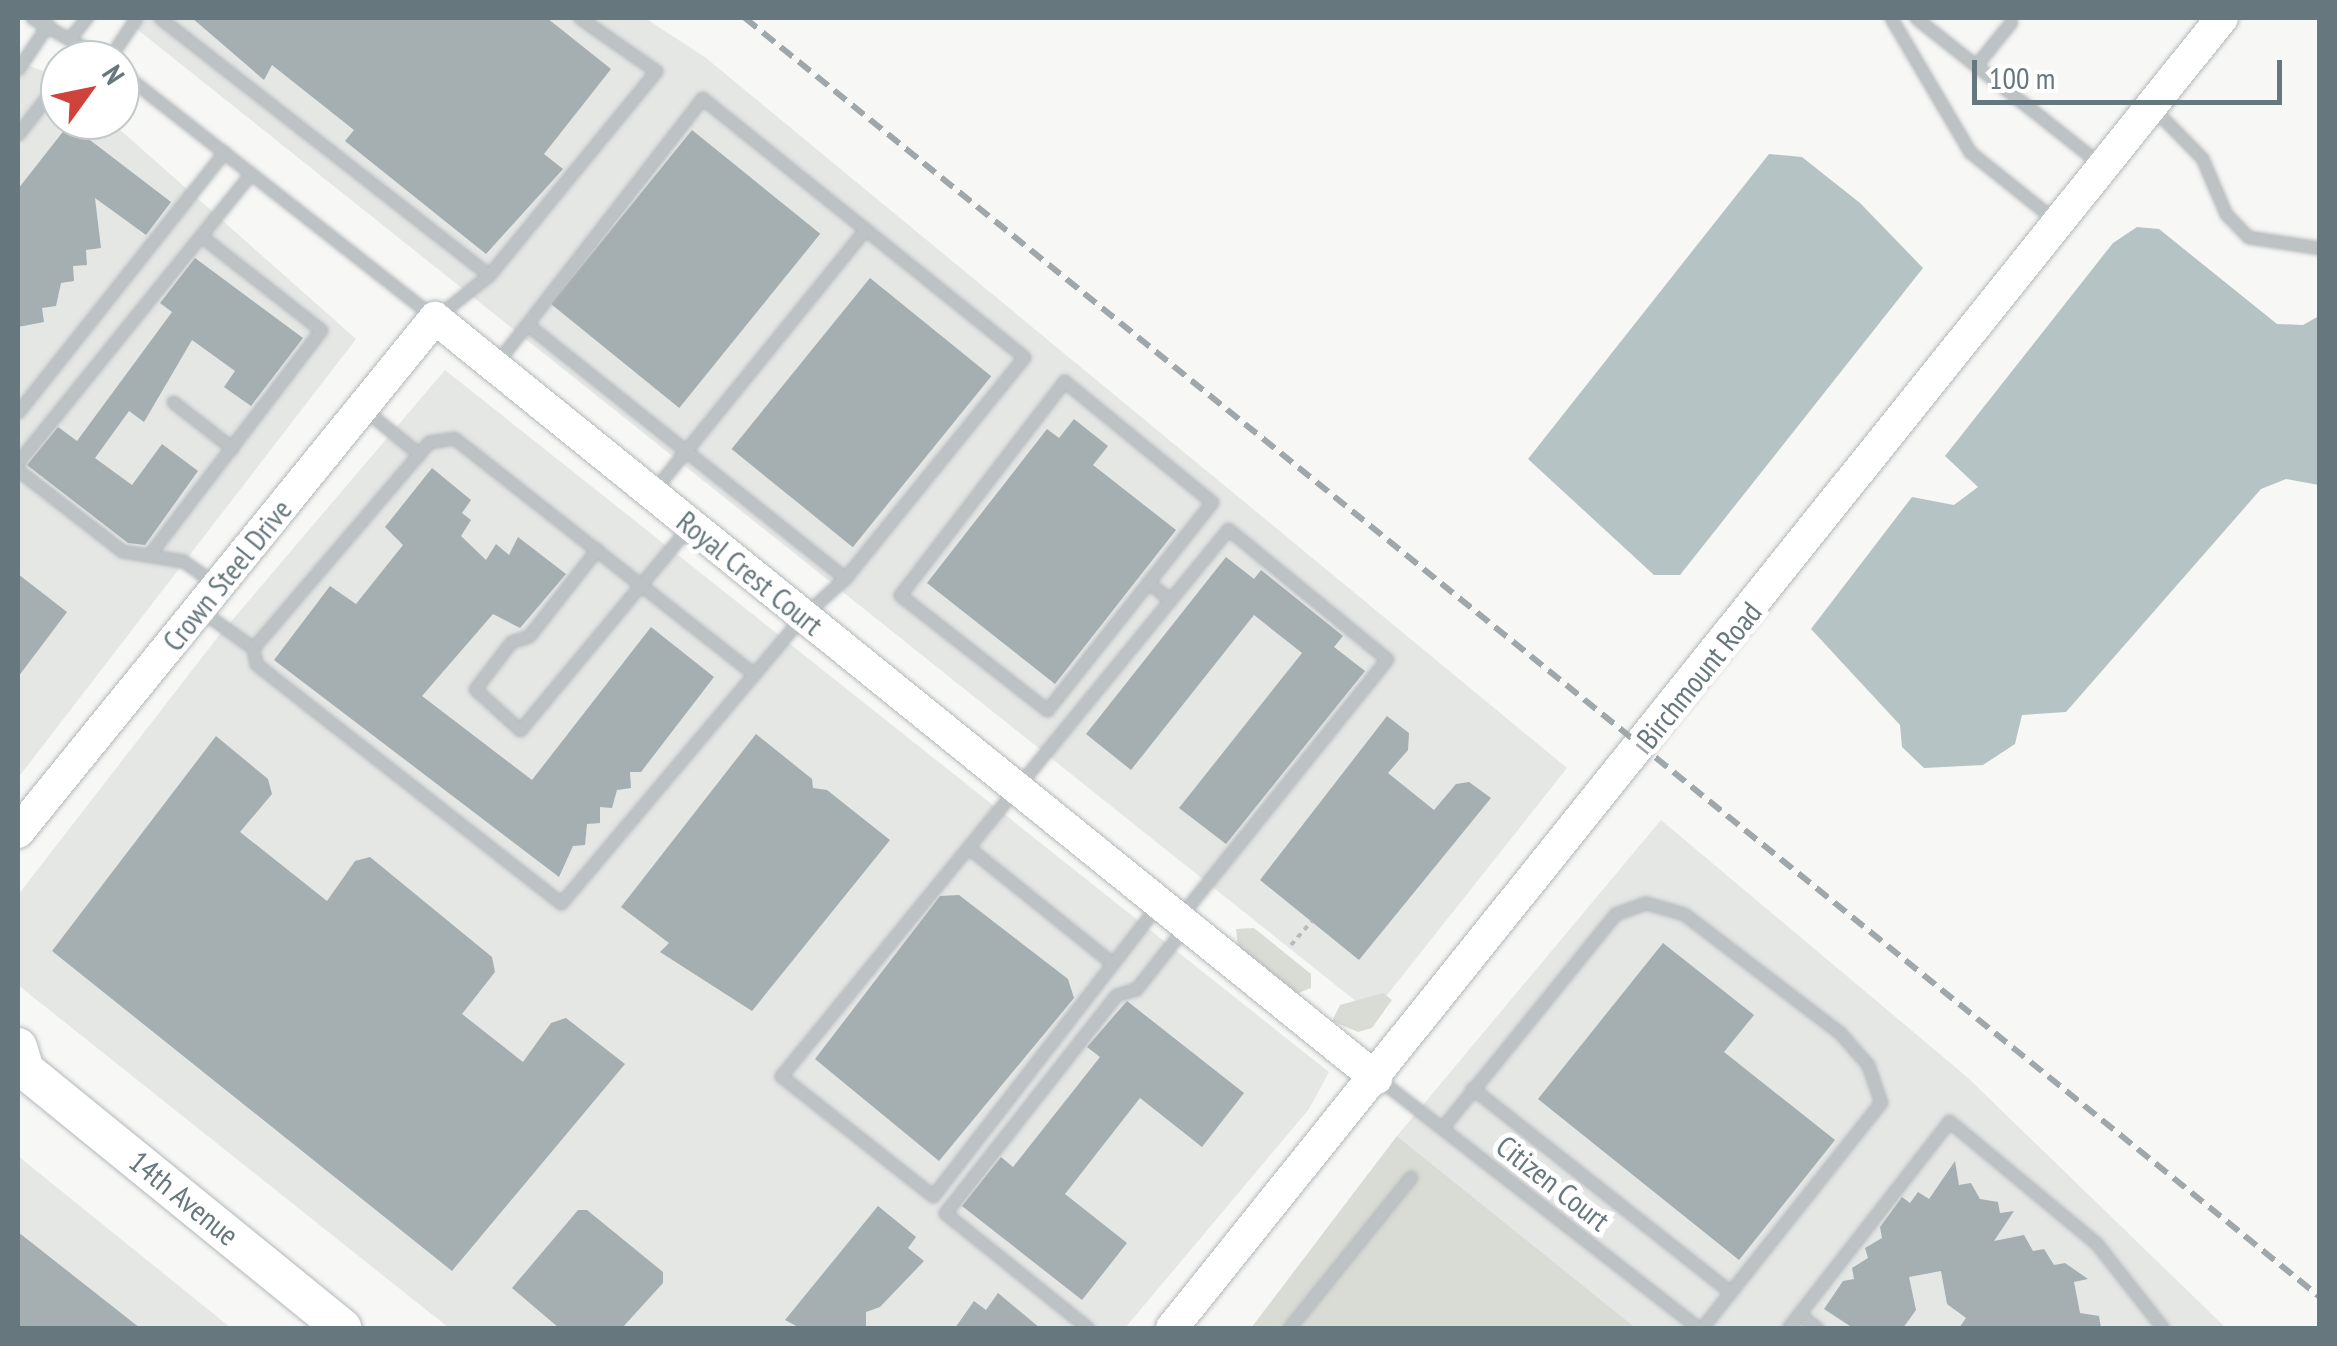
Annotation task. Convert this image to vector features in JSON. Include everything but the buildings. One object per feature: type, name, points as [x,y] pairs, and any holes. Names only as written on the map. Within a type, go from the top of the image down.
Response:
[{"type":"main road","name":"14th Avenue","points":[[20,1062],[342,1328]]},
{"type":"street","name":"Birchmount Road","points":[[1172,1328],[2222,18]]},
{"type":"street","name":"Royal Crest Court","points":[[434,318],[1376,1078]]},
{"type":"street","name":"Crown Steel Drive","points":[[18,832],[434,318]]},
{"type":"lane","points":[[32,18],[74,40]]},
{"type":"lane","points":[[70,38],[86,18]]},
{"type":"lane","points":[[121,40],[136,18]]},
{"type":"lane","points":[[160,18],[490,275]]},
{"type":"lane","points":[[434,318],[490,275],[656,70],[580,18]]},
{"type":"lane","points":[[1891,18],[1970,152],[2060,224]]},
{"type":"lane","points":[[1916,18],[2105,168]]},
{"type":"lane","points":[[1977,64],[2011,22]]},
{"type":"lane","points":[[18,70],[48,24]]},
{"type":"lane","name":"Royal Crest Court","points":[[140,87],[434,318]]},
{"type":"lane","points":[[18,470],[122,551],[183,561],[253,648],[256,664],[561,903],[803,616],[845,578],[1024,358],[702,98],[494,366]]},
{"type":"lane","points":[[18,134],[40,106]]},
{"type":"lane","points":[[2152,106],[2202,158],[2226,214],[2248,237],[2320,248]]},
{"type":"lane","points":[[18,412],[224,152]]},
{"type":"lane","points":[[18,462],[251,173]]},
{"type":"lane","points":[[652,494],[865,229]]},
{"type":"lane","points":[[149,555],[322,330],[200,236]]},
{"type":"lane","points":[[527,324],[845,578]]},
{"type":"lane","points":[[1064,381],[1212,502],[1148,582],[1046,710],[900,595],[1064,381]]},
{"type":"lane","points":[[173,402],[232,448]]},
{"type":"lane","points":[[362,408],[418,454]]},
{"type":"lane","points":[[253,648],[429,442],[454,438],[754,674]]},
{"type":"lane","points":[[597,549],[529,636],[510,642],[476,688],[520,730],[691,525]]},
{"type":"lane","points":[[1088,1328],[945,1213],[1116,995],[1136,990],[1174,917],[1386,659],[1228,528],[782,1076],[933,1196],[1112,963],[1174,917]]},
{"type":"lane","points":[[1148,582],[1170,600]]},
{"type":"lane","points":[[969,848],[1112,963]]},
{"type":"lane","points":[[1442,1128],[1614,914],[1646,903],[1684,914],[1840,1033],[1868,1065],[1882,1102],[1730,1292],[1692,1326]]},
{"type":"lane","name":"Citizen Court","points":[[1376,1078],[1692,1326]]},
{"type":"lane","points":[[1472,1088],[1730,1292]]},
{"type":"lane","points":[[1788,1328],[1949,1122],[2096,1243],[2163,1328]]},
{"type":"lane","points":[[1289,1328],[1411,1177]]},
{"type":"lane","points":[[1799,1314],[1817,1328]]},
{"type":"path","points":[[1292,945],[1312,921]]},
{"type":"shaded area","points":[[123,18],[645,18],[706,58],[1567,768],[1372,1014]]},
{"type":"shaded area","points":[[18,62],[40,70],[40,140],[132,140],[356,339],[18,778]]},
{"type":"shaded area","points":[[1769,154],[1802,157],[1860,203],[1923,268],[1680,575],[1654,575],[1528,459]]},
{"type":"shaded area","points":[[2137,227],[2159,229],[2277,324],[2303,325],[2319,316],[2319,485],[2286,479],[2261,489],[2066,712],[2022,715],[2015,744],[1983,765],[1924,768],[1902,747],[1900,725],[1811,629],[1912,497],[1954,505],[1978,487],[1945,456],[2113,243]]},
{"type":"shaded area","points":[[445,370],[1329,1072],[1309,1109],[1125,1328],[449,1328],[18,985],[18,895],[217,638]]},
{"type":"shaded area","points":[[1661,820],[1967,1077],[2226,1328],[1636,1328],[1397,1136]]},
{"type":"shaded area","points":[[1254,928],[1311,974],[1311,988],[1296,994],[1238,948],[1236,929]]},
{"type":"shaded area","points":[[1383,993],[1392,1000],[1372,1028],[1358,1032],[1332,1021],[1340,1005]]},
{"type":"shaded area","points":[[1397,1136],[1636,1328],[1251,1328]]},
{"type":"shaded area","points":[[18,1156],[231,1328],[18,1328]]},
{"type":"railway","points":[[745,18],[2320,1297]]}]
